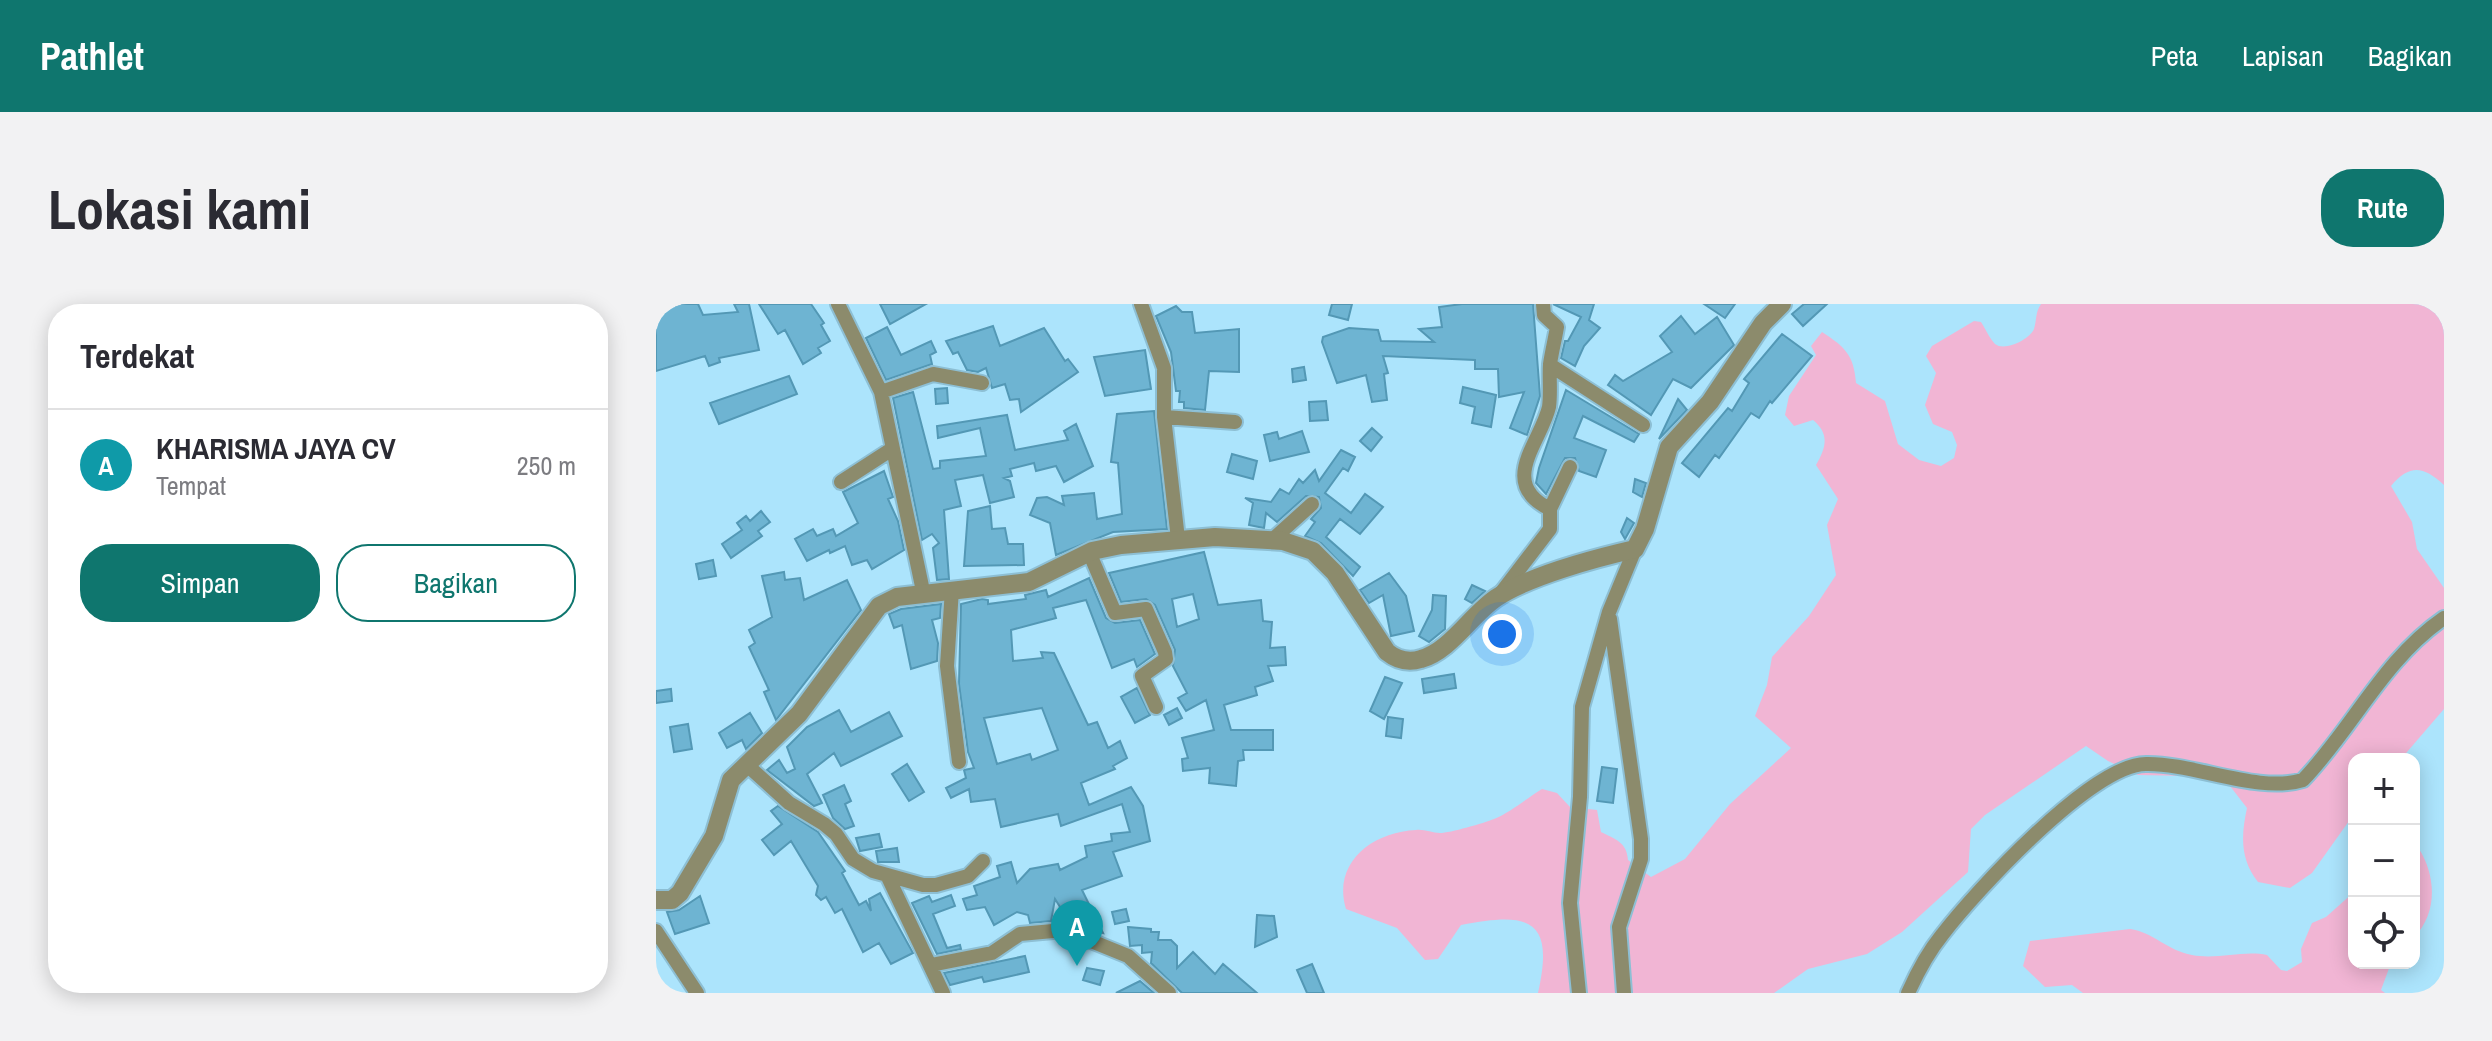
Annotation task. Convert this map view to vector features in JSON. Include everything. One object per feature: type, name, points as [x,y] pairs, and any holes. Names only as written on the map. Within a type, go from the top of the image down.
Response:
[{"type":"street","points":[[838,304],[881,392],[915,540],[923,591]]},
{"type":"street","points":[[1543,304],[1544,315],[1557,327],[1550,365],[1547,413],[1525,457],[1525,475],[1530,494],[1550,509]]},
{"type":"street","points":[[1579,993],[1570,903],[1580,797],[1581,718],[1609,612],[1645,529],[1669,447],[1710,402],[1763,323],[1782,304]]},
{"type":"street","points":[[1147,306],[1164,368],[1164,417],[1178,539]]},
{"type":"street","points":[[1550,365],[1643,425]]},
{"type":"street","points":[[881,392],[933,374],[982,383]]},
{"type":"street","points":[[1164,417],[1235,422]]},
{"type":"street","points":[[841,482],[892,449]]},
{"type":"street","points":[[656,900],[672,900],[680,893],[714,836],[731,780],[799,714],[879,606],[897,597],[923,591],[1029,582],[1089,552],[1178,539],[1272,540],[1299,544],[1313,551],[1335,573],[1387,652],[1396,659],[1409,661],[1430,656],[1498,596],[1550,529],[1550,509],[1570,467]]},
{"type":"street","points":[[1272,540],[1312,504]]},
{"type":"street","points":[[1498,596],[1598,557],[1635,549]]},
{"type":"street","points":[[1089,552],[1115,613],[1146,609],[1165,652],[1166,659],[1142,676],[1156,707]]},
{"type":"street","points":[[952,589],[947,666],[959,762]]},
{"type":"street","points":[[1609,612],[1641,839],[1641,859],[1619,927],[1624,993]]},
{"type":"street","points":[[1908,993],[1941,936],[2035,832],[2076,800],[2141,763],[2178,765],[2274,784],[2303,780],[2394,663],[2416,639],[2444,618]]},
{"type":"street","points":[[747,765],[789,803],[836,834],[853,859],[887,875],[923,885],[936,885],[968,876],[983,861]]},
{"type":"street","points":[[887,875],[943,993]]},
{"type":"street","points":[[931,965],[992,953],[1020,934],[1064,930],[1128,956],[1169,993]]},
{"type":"street","points":[[656,931],[697,993]]},
{"type":"shaded area","points":[[2041,304],[2434,304],[2444,315],[2444,485],[2430,474],[2417,470],[2404,474],[2391,486],[2412,522],[2417,549],[2444,588],[2444,709],[2406,753],[2348,753],[2348,822],[2312,873],[2290,888],[2258,882],[2245,856],[2247,808],[2230,786],[2188,776],[2138,775],[2086,746],[1985,815],[1971,829],[1968,872],[1902,932],[1867,954],[1808,969],[1774,993],[1538,993],[1543,949],[1539,935],[1531,926],[1520,921],[1461,925],[1438,959],[1425,960],[1397,928],[1346,909],[1343,892],[1350,864],[1371,844],[1400,832],[1419,830],[1445,833],[1483,823],[1507,813],[1542,789],[1557,793],[1570,807],[1597,810],[1601,832],[1619,842],[1628,860],[1651,877],[1685,859],[1730,804],[1791,748],[1755,716],[1767,685],[1772,657],[1809,616],[1836,575],[1827,525],[1838,499],[1816,465],[1824,447],[1824,436],[1813,420],[1794,426],[1785,415],[1789,396],[1816,355],[1811,346],[1822,332],[1837,342],[1853,365],[1856,383],[1885,401],[1898,444],[1919,460],[1941,466],[1954,458],[1957,445],[1952,432],[1933,424],[1925,405],[1936,373],[1926,356],[1932,346],[1974,321],[1981,322],[1995,344],[2005,346],[2017,343],[2034,329]]},
{"type":"shaded area","points":[[2420,851],[2429,870],[2432,894],[2431,906],[2420,930]]},
{"type":"shaded area","points":[[2348,897],[2348,969],[2389,969],[2381,990],[2385,993],[2083,993],[2072,985],[2045,987],[2023,966],[2030,941],[2130,929],[2192,955],[2267,955],[2281,970],[2287,971],[2302,962],[2301,949],[2312,923],[2326,917]]},
{"type":"building","points":[[680,304],[698,304],[703,315],[738,312],[734,304],[749,304],[759,350],[719,358],[720,362],[709,366],[705,356],[656,371],[656,312]]},
{"type":"building","points":[[759,304],[811,304],[824,323],[821,325],[830,341],[818,348],[821,353],[803,364],[785,330],[778,334]]},
{"type":"building","points":[[880,304],[926,304],[890,324]]},
{"type":"building","points":[[1332,304],[1352,304],[1348,320],[1329,315]]},
{"type":"building","points":[[1533,304],[1540,396],[1527,435],[1510,428],[1524,392],[1499,397],[1498,369],[1475,369],[1475,360],[1383,356],[1388,373],[1384,374],[1387,400],[1372,402],[1366,375],[1337,383],[1322,342],[1323,337],[1349,328],[1378,330],[1381,341],[1434,342],[1419,329],[1442,327],[1439,307]]},
{"type":"building","points":[[1553,304],[1594,304],[1589,320],[1600,328],[1584,346],[1575,366],[1561,358],[1565,341],[1568,341],[1581,317]]},
{"type":"building","points":[[1704,304],[1735,304],[1725,318]]},
{"type":"building","points":[[1804,304],[1827,304],[1803,326],[1792,314]]},
{"type":"building","points":[[1176,306],[1182,312],[1192,312],[1195,333],[1239,329],[1239,372],[1209,371],[1205,410],[1184,408],[1184,402],[1179,402],[1180,391],[1176,391],[1171,352],[1156,316]]},
{"type":"building","points":[[1681,316],[1695,334],[1717,317],[1734,345],[1691,388],[1673,379],[1651,415],[1608,385],[1615,375],[1623,381],[1672,352],[1660,336]]},
{"type":"building","points":[[993,326],[1000,346],[1044,328],[1065,361],[1068,359],[1078,372],[1021,412],[1019,399],[1010,400],[1005,384],[992,388],[986,368],[978,372],[967,370],[958,352],[953,354],[946,341]]},
{"type":"building","points":[[887,327],[901,355],[931,341],[936,352],[930,355],[932,364],[886,380],[866,338]]},
{"type":"building","points":[[1782,334],[1812,356],[1772,403],[1770,401],[1759,418],[1751,413],[1719,458],[1715,455],[1699,477],[1682,463],[1728,408],[1732,411],[1749,383],[1744,379]]},
{"type":"building","points":[[1145,350],[1151,389],[1105,396],[1094,357]]},
{"type":"building","points":[[1304,367],[1306,380],[1293,382],[1292,369]]},
{"type":"building","points":[[789,376],[797,394],[719,424],[710,403]]},
{"type":"building","points":[[1463,387],[1496,395],[1491,427],[1472,423],[1475,407],[1460,403]]},
{"type":"building","points":[[947,388],[948,403],[936,404],[935,389]]},
{"type":"building","points":[[1566,390],[1639,434],[1634,442],[1583,416],[1574,438],[1606,450],[1596,477],[1579,471],[1575,458],[1565,458],[1546,494],[1536,483]]},
{"type":"building","points":[[913,392],[933,469],[940,468],[940,461],[986,456],[980,428],[938,438],[937,426],[1007,415],[1015,450],[1068,440],[1064,431],[1076,424],[1093,466],[1064,482],[1056,466],[1036,471],[1034,463],[1010,469],[1012,476],[1004,478],[1010,481],[1014,497],[990,503],[983,475],[955,480],[961,506],[944,510],[949,579],[937,580],[933,548],[939,543],[932,534],[922,540],[893,398]]},
{"type":"building","points":[[1678,399],[1687,410],[1659,439]]},
{"type":"building","points":[[1326,401],[1328,420],[1310,421],[1309,402]]},
{"type":"building","points":[[1154,411],[1167,529],[1113,532],[1056,555],[1050,523],[1030,515],[1037,498],[1047,497],[1064,505],[1062,496],[1094,493],[1097,519],[1122,514],[1118,463],[1111,462],[1117,414]]},
{"type":"building","points":[[1372,428],[1382,437],[1371,451],[1360,441]]},
{"type":"building","points":[[1302,431],[1309,452],[1270,461],[1264,435],[1277,432],[1279,439]]},
{"type":"building","points":[[1341,450],[1355,457],[1348,471],[1343,468],[1325,493],[1351,513],[1365,494],[1383,507],[1360,534],[1340,519],[1326,537],[1360,567],[1353,576],[1321,543],[1305,536],[1315,522],[1311,519],[1321,508],[1319,497],[1306,496],[1277,522],[1266,513],[1264,528],[1249,525],[1253,503],[1245,498],[1271,502],[1280,489],[1289,494],[1299,479],[1303,483],[1315,470],[1319,481]]},
{"type":"building","points":[[1232,454],[1257,461],[1253,479],[1227,472]]},
{"type":"building","points":[[884,471],[893,497],[888,499],[898,521],[904,550],[872,569],[867,560],[852,565],[845,546],[807,561],[795,539],[813,529],[817,536],[833,529],[836,536],[858,523],[843,492]]},
{"type":"building","points":[[1635,479],[1646,483],[1642,497],[1633,492]]},
{"type":"building","points":[[990,506],[992,529],[1005,528],[1008,544],[1023,544],[1024,565],[964,566],[968,511]]},
{"type":"building","points":[[761,511],[770,522],[758,531],[762,536],[731,558],[722,544],[742,530],[737,523],[746,516],[750,521]]},
{"type":"building","points":[[1627,518],[1634,523],[1625,539],[1621,532]]},
{"type":"building","points":[[1204,552],[1218,605],[1261,600],[1263,621],[1272,622],[1270,648],[1285,647],[1286,665],[1268,666],[1273,681],[1255,687],[1257,695],[1224,705],[1231,730],[1273,730],[1273,750],[1243,750],[1244,760],[1238,761],[1236,786],[1209,783],[1210,768],[1183,771],[1182,759],[1188,758],[1182,738],[1214,730],[1206,700],[1186,711],[1178,698],[1187,693],[1173,666],[1175,650],[1155,605],[1146,599],[1121,602],[1109,573]],"holes":[[[1193,594],[1199,619],[1177,627],[1172,599]]]},
{"type":"building","points":[[713,560],[716,576],[699,579],[696,564]]},
{"type":"building","points":[[784,572],[785,580],[800,578],[804,600],[847,580],[861,610],[776,720],[764,692],[769,690],[749,647],[755,643],[749,630],[772,617],[762,576]]},
{"type":"building","points":[[1389,573],[1406,596],[1414,631],[1391,636],[1383,595],[1369,603],[1360,590]]},
{"type":"building","points":[[1089,578],[1106,618],[1115,623],[1140,620],[1155,654],[1137,667],[1134,659],[1112,668],[1086,600],[1053,608],[1056,618],[1011,630],[1013,661],[1043,658],[1041,652],[1054,653],[1088,725],[1097,722],[1108,748],[1120,741],[1127,758],[1113,766],[1115,769],[1081,783],[1089,805],[1131,787],[1143,806],[1150,841],[1113,852],[1122,876],[1082,890],[1103,933],[1088,929],[1083,908],[1067,918],[1055,899],[1051,921],[1030,923],[1028,915],[1017,912],[994,925],[985,907],[967,910],[963,899],[977,895],[974,886],[1000,877],[997,866],[1011,862],[1017,883],[1030,869],[1058,864],[1060,870],[1087,857],[1085,846],[1112,841],[1111,834],[1130,832],[1122,804],[1061,826],[1058,814],[1001,827],[995,799],[971,802],[969,789],[951,798],[946,788],[966,778],[964,770],[974,768],[968,752],[959,684],[961,604],[982,599],[988,600],[988,604],[1026,599],[1025,595],[1046,590],[1048,597]],"holes":[[[1042,708],[1058,750],[1032,760],[1030,754],[997,764],[984,718]]]},
{"type":"building","points":[[1472,585],[1485,591],[1472,603],[1465,599]]},
{"type":"building","points":[[1433,595],[1446,596],[1445,629],[1429,642],[1419,636],[1432,610]]},
{"type":"building","points":[[941,604],[940,618],[932,620],[938,643],[937,661],[911,669],[902,625],[894,628],[889,614],[901,609]]},
{"type":"building","points":[[1454,674],[1456,688],[1424,693],[1422,679]]},
{"type":"building","points":[[1385,677],[1402,683],[1384,719],[1370,711]]},
{"type":"building","points":[[1137,688],[1150,715],[1135,723],[1121,697]]},
{"type":"building","points":[[671,689],[672,701],[656,703],[656,691]]},
{"type":"building","points":[[1177,708],[1182,718],[1169,725],[1164,715]]},
{"type":"building","points":[[839,710],[851,732],[889,712],[902,736],[841,766],[834,753],[807,774],[822,803],[814,806],[767,770],[779,760],[787,773],[795,769],[787,747],[807,727]]},
{"type":"building","points":[[750,713],[762,733],[746,749],[742,740],[727,748],[719,733]]},
{"type":"building","points":[[1388,717],[1403,719],[1401,738],[1386,736]]},
{"type":"building","points":[[688,724],[692,749],[674,752],[670,727]]},
{"type":"building","points":[[907,764],[924,792],[909,801],[892,774]]},
{"type":"building","points":[[1602,767],[1617,769],[1613,803],[1597,801]]},
{"type":"building","points":[[844,785],[851,801],[845,804],[854,826],[845,829],[833,818],[823,795]]},
{"type":"building","points":[[778,806],[818,832],[845,871],[842,873],[859,905],[866,901],[871,911],[869,899],[880,893],[913,953],[891,964],[879,943],[863,952],[842,909],[835,913],[826,897],[821,900],[816,895],[818,886],[791,841],[774,855],[762,840],[782,824],[771,811]]},
{"type":"building","points":[[879,834],[882,847],[860,851],[856,838]]},
{"type":"building","points":[[897,848],[899,862],[878,862],[876,851]]},
{"type":"building","points":[[951,895],[955,906],[933,914],[947,948],[960,945],[961,949],[937,954],[912,903],[929,896],[932,902]]},
{"type":"building","points":[[700,896],[709,923],[675,934],[667,912],[679,910]]},
{"type":"building","points":[[1126,909],[1129,921],[1115,924],[1112,912]]},
{"type":"building","points":[[1257,915],[1274,916],[1277,937],[1255,947]]},
{"type":"building","points":[[1128,927],[1151,929],[1151,932],[1159,932],[1158,940],[1171,940],[1177,946],[1177,968],[1193,952],[1215,974],[1223,964],[1257,993],[1182,993],[1151,963],[1152,952],[1142,953],[1142,945],[1130,946]]},
{"type":"building","points":[[1025,956],[1029,972],[984,982],[982,977],[950,985],[944,973]]},
{"type":"building","points":[[1312,964],[1324,993],[1307,993],[1297,970]]},
{"type":"building","points":[[1087,968],[1104,971],[1100,985],[1083,980]]},
{"type":"building","points":[[1140,981],[1154,993],[1116,993]]},
{"type":"place","name":"KHARISMA JAYA CV","points":[[1077,966]]}]
